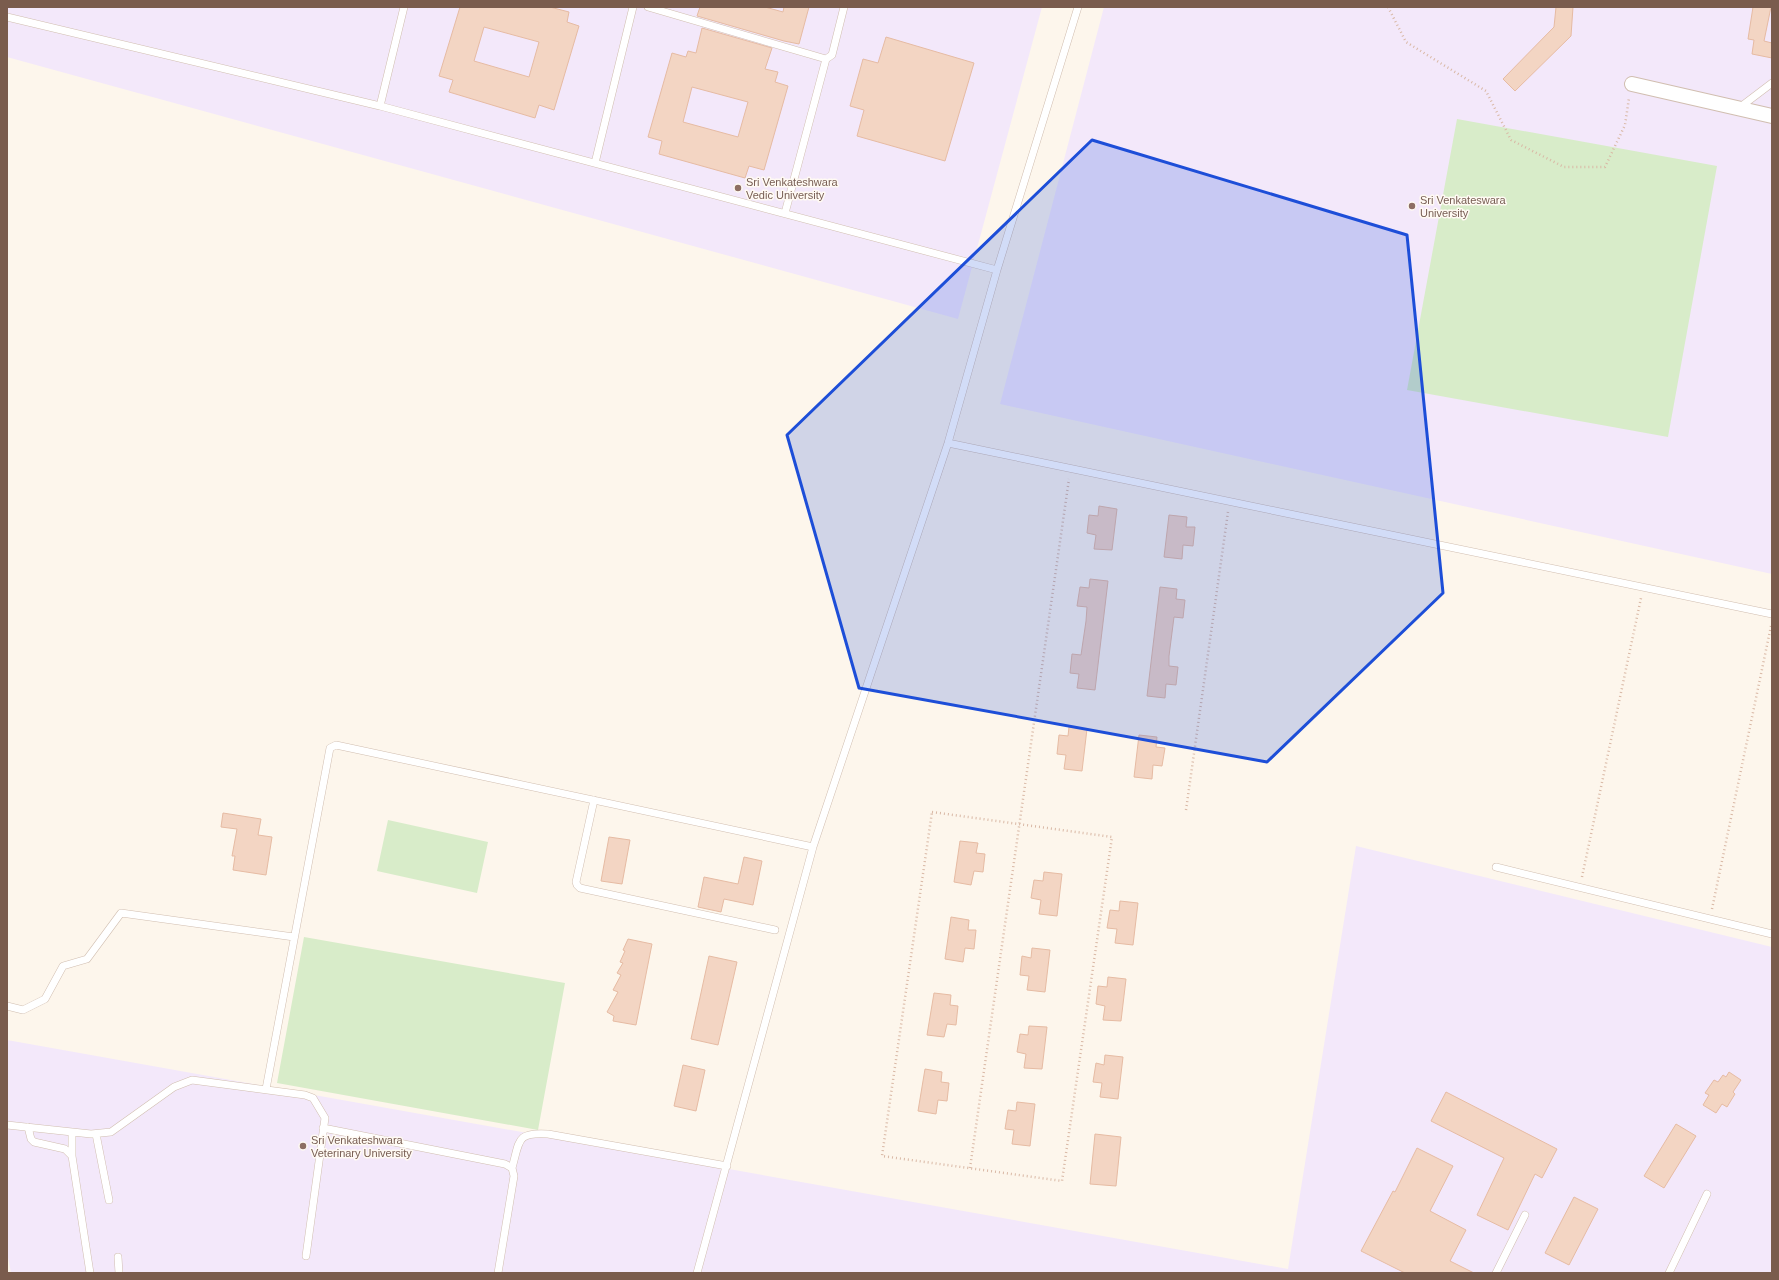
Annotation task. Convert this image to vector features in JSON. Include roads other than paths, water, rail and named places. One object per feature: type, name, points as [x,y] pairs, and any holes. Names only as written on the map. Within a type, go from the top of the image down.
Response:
[{"type":"street","points":[[1632,84],[1772,116]]},
{"type":"lane","points":[[380,106],[404,7]]},
{"type":"lane","points":[[595,163],[633,7]]},
{"type":"lane","points":[[648,7],[826,59]]},
{"type":"lane","points":[[785,213],[826,59],[832,55],[844,7]]},
{"type":"lane","points":[[697,1273],[814,847],[948,443],[997,270],[1078,7]]},
{"type":"lane","points":[[7,17],[380,106],[997,270]]},
{"type":"lane","points":[[1739,108],[1772,83]]},
{"type":"lane","points":[[948,443],[1772,614]]},
{"type":"lane","points":[[266,1089],[330,748],[333,746],[336,745],[814,847]]},
{"type":"lane","points":[[594,800],[576,882],[580,888],[775,930]]},
{"type":"lane","points":[[1496,867],[1772,934]]},
{"type":"lane","points":[[7,1006],[23,1010],[45,999],[63,966],[87,959],[121,913],[294,937]]},
{"type":"lane","points":[[7,1125],[96,1134],[111,1132],[174,1087],[183,1082],[192,1080],[204,1080],[305,1094],[313,1098],[325,1118],[306,1256]]},
{"type":"lane","points":[[28,1127],[31,1139],[34,1142],[65,1149],[72,1156]]},
{"type":"lane","points":[[324,1128],[505,1164],[512,1168]]},
{"type":"lane","points":[[72,1132],[72,1156],[90,1273]]},
{"type":"lane","points":[[498,1273],[514,1176],[512,1168],[519,1143],[524,1136],[532,1133],[548,1134],[727,1166]]},
{"type":"lane","points":[[96,1134],[109,1200]]},
{"type":"lane","points":[[1669,1273],[1708,1194]]},
{"type":"lane","points":[[1496,1273],[1525,1215]]},
{"type":"lane","points":[[118,1257],[119,1273]]},
{"type":"place","name":"Sri Venkateshwara Vedic University","points":[[738,188]]},
{"type":"place","name":"Sri Venkateswara University","points":[[1412,206]]},
{"type":"place","name":"Sri Venkateshwara Veterinary University","points":[[303,1146]]}]
